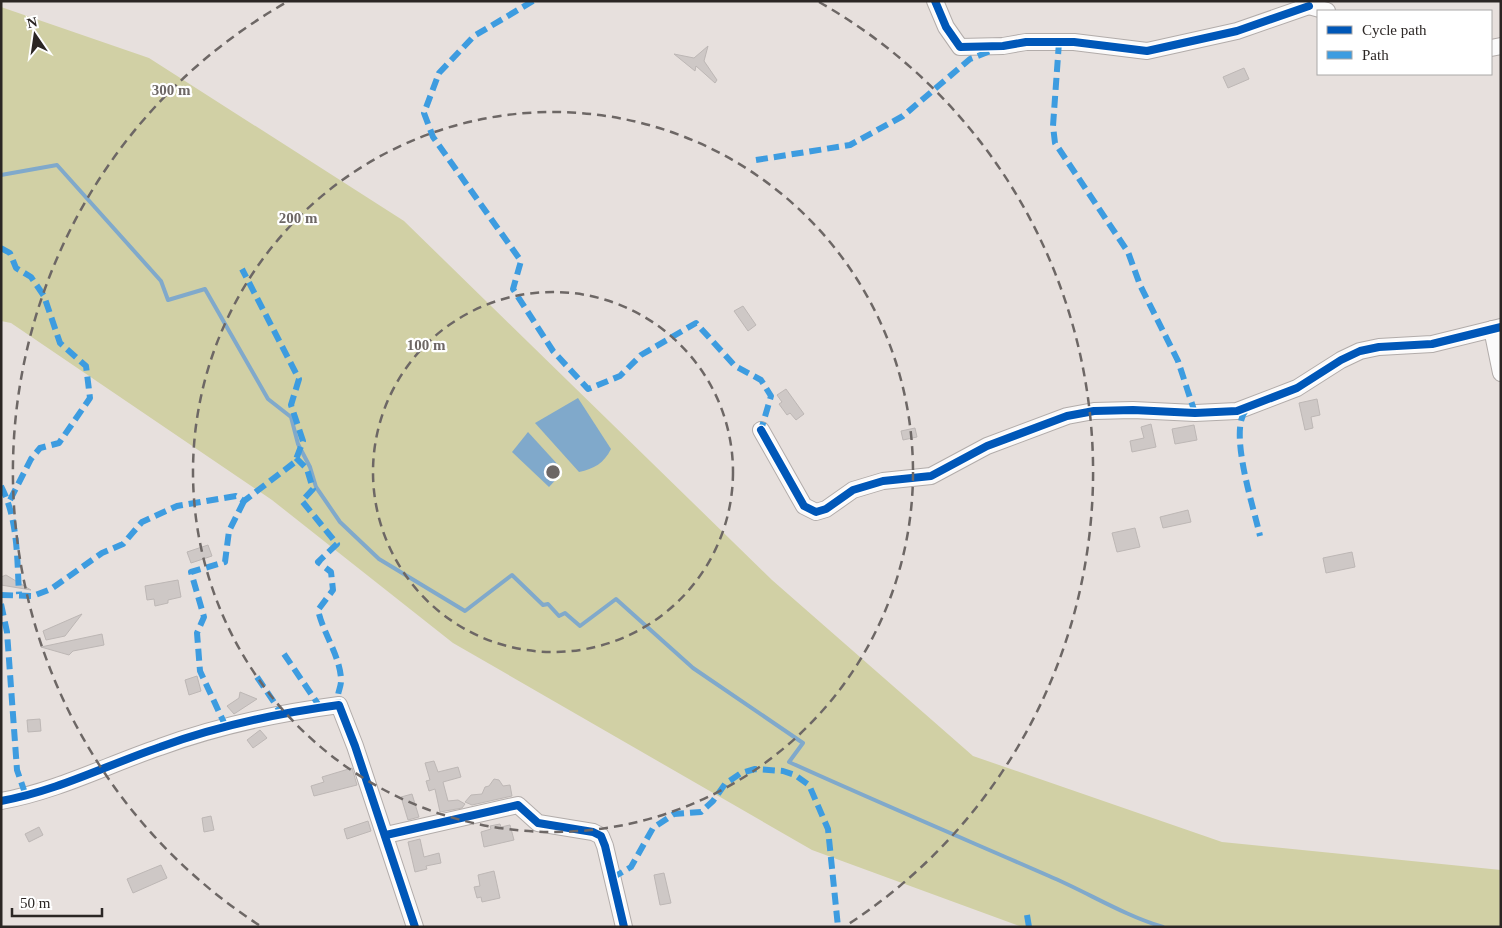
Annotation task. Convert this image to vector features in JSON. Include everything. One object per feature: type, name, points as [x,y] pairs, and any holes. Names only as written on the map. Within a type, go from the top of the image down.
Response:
[{"type":"street","points":[[935,1],[946,27],[960,47],[968,48],[1026,42],[1067,42],[1148,51],[1236,31],[1306,4],[1324,10]]},
{"type":"street","points":[[761,430],[804,506],[816,512],[826,509],[853,490],[883,481],[931,476],[987,446],[1067,416],[1094,411],[1133,410],[1196,414],[1237,411],[1296,388],[1360,351],[1379,347],[1432,344],[1496,328],[1501,373]]},
{"type":"street","points":[[1,801],[50,789],[160,746],[202,734],[282,714],[339,705],[386,835],[415,927]]},
{"type":"street","points":[[386,835],[518,805],[538,823],[593,832],[601,836],[605,846],[624,927]]},
{"type":"green space","points":[[1,7],[149,58],[404,221],[772,580],[973,756],[1222,842],[1501,870],[1501,927],[1022,927],[812,850],[453,643],[272,500],[11,323],[1,321]]},
{"type":"water","points":[[578,398],[611,449],[598,465],[579,472],[535,423]]},
{"type":"water","points":[[528,432],[560,467],[562,473],[549,487],[512,452]]},
{"type":"building","points":[[708,46],[704,61],[717,80],[715,83],[696,66],[695,71],[674,54],[694,58]]},
{"type":"building","points":[[1244,68],[1249,79],[1228,88],[1223,77]]},
{"type":"building","points":[[743,306],[756,325],[748,331],[734,311]]},
{"type":"building","points":[[786,389],[804,414],[796,420],[790,413],[787,415],[779,404],[782,402],[777,395]]},
{"type":"building","points":[[1317,399],[1320,415],[1311,417],[1313,428],[1305,430],[1299,403]]},
{"type":"building","points":[[1151,424],[1156,447],[1132,452],[1130,441],[1144,438],[1141,427]]},
{"type":"building","points":[[1194,425],[1197,440],[1175,444],[1172,429]]},
{"type":"building","points":[[915,428],[917,437],[903,440],[901,431]]},
{"type":"building","points":[[1188,510],[1191,522],[1163,528],[1160,517]]},
{"type":"building","points":[[1135,528],[1140,547],[1117,552],[1112,533]]},
{"type":"building","points":[[208,545],[212,556],[191,563],[187,552]]},
{"type":"building","points":[[1352,552],[1355,567],[1326,573],[1323,558]]},
{"type":"building","points":[[6,575],[31,590],[1,585],[1,577]]},
{"type":"building","points":[[178,580],[181,597],[155,606],[154,599],[147,600],[145,586]]},
{"type":"building","points":[[82,614],[65,636],[46,640],[43,631]]},
{"type":"building","points":[[102,634],[104,645],[73,651],[69,655],[41,647]]},
{"type":"building","points":[[197,676],[201,691],[189,695],[185,680]]},
{"type":"building","points":[[240,692],[257,699],[234,714],[227,706],[239,698]]},
{"type":"building","points":[[40,719],[41,731],[28,732],[27,720]]},
{"type":"building","points":[[260,730],[267,738],[253,748],[247,740]]},
{"type":"building","points":[[434,761],[438,772],[458,767],[461,777],[443,782],[448,801],[458,800],[465,804],[462,808],[440,812],[435,789],[429,791],[426,781],[430,780],[425,763]]},
{"type":"building","points":[[352,768],[357,785],[314,796],[311,786],[324,782],[322,777]]},
{"type":"building","points":[[494,779],[499,780],[503,786],[510,785],[512,796],[472,805],[465,802],[471,795],[482,794],[485,787],[489,786]]},
{"type":"building","points":[[412,794],[419,817],[408,820],[401,797]]},
{"type":"building","points":[[211,816],[214,830],[204,832],[202,818]]},
{"type":"building","points":[[368,821],[371,831],[347,839],[344,829]]},
{"type":"building","points":[[500,824],[501,827],[510,825],[514,840],[484,847],[481,832],[491,829],[490,826]]},
{"type":"building","points":[[39,827],[43,835],[29,842],[25,834]]},
{"type":"building","points":[[420,839],[424,857],[439,853],[441,863],[426,866],[427,869],[415,872],[408,842]]},
{"type":"building","points":[[161,865],[167,878],[133,893],[127,879]]},
{"type":"building","points":[[494,871],[500,898],[482,902],[481,897],[477,898],[474,887],[480,886],[478,875]]},
{"type":"building","points":[[664,873],[671,903],[660,905],[654,875]]},
{"type":"waterway","points":[[1,175],[57,165],[161,281],[168,300],[205,289],[268,399],[291,417],[298,444],[310,467],[316,487],[340,522],[379,559],[465,611],[512,575],[543,605],[548,604],[559,616],[565,613],[580,626],[616,599],[693,668],[803,743],[789,762],[1063,882],[1119,910],[1163,927]]},
{"type":"marked path","points":[[533,1],[474,36],[439,73],[424,113],[433,137],[521,261],[513,289],[553,351],[588,389],[620,376],[641,355],[696,323],[735,366],[761,380],[771,396],[761,430]]},
{"type":"marked path","points":[[1059,42],[1053,126],[1055,143],[1128,252],[1140,285],[1178,361],[1195,413]]},
{"type":"marked path","points":[[756,160],[850,145],[903,116],[970,59],[993,50]]},
{"type":"marked path","points":[[1,248],[10,253],[16,268],[31,277],[44,296],[60,343],[86,366],[90,398],[59,443],[40,448],[31,459],[9,502]]},
{"type":"marked path","points":[[1,595],[33,596],[51,589],[102,553],[123,544],[142,522],[177,506],[236,496],[244,501],[295,462],[303,441],[291,405],[299,379],[242,269]]},
{"type":"marked path","points":[[1246,410],[1241,420],[1241,452],[1260,536]]},
{"type":"marked path","points":[[296,458],[307,469],[313,489],[302,501],[337,544],[318,562],[331,572],[333,590],[318,610],[340,669],[339,705]]},
{"type":"marked path","points":[[1,486],[7,499],[14,525],[19,594]]},
{"type":"marked path","points":[[226,727],[200,671],[197,633],[204,617],[191,572],[225,562],[229,531],[244,501]]},
{"type":"marked path","points":[[1,604],[7,632],[17,770],[26,796]]},
{"type":"marked path","points":[[284,654],[320,707]]},
{"type":"marked path","points":[[257,677],[282,714]]},
{"type":"marked path","points":[[612,878],[631,867],[653,828],[674,814],[701,812],[713,801],[725,784],[741,773],[755,769],[783,771],[795,775],[809,785],[828,829],[838,927]]},
{"type":"marked path","points":[[1027,915],[1029,927]]},
{"type":"cycle path","points":[[935,1],[946,27],[960,47],[1003,46],[1026,42],[1074,42],[1147,51],[1237,31],[1309,6]]},
{"type":"cycle path","points":[[761,430],[804,506],[816,512],[826,509],[853,490],[883,481],[931,476],[987,446],[1067,416],[1094,411],[1133,410],[1195,413],[1237,411],[1297,388],[1341,360],[1360,351],[1379,347],[1432,344],[1501,327]]},
{"type":"cycle path","points":[[1,801],[42,791],[182,739],[271,716],[339,705],[355,746],[415,927]]},
{"type":"cycle path","points":[[386,835],[518,805],[538,823],[593,832],[601,836],[605,846],[624,927]]}]
